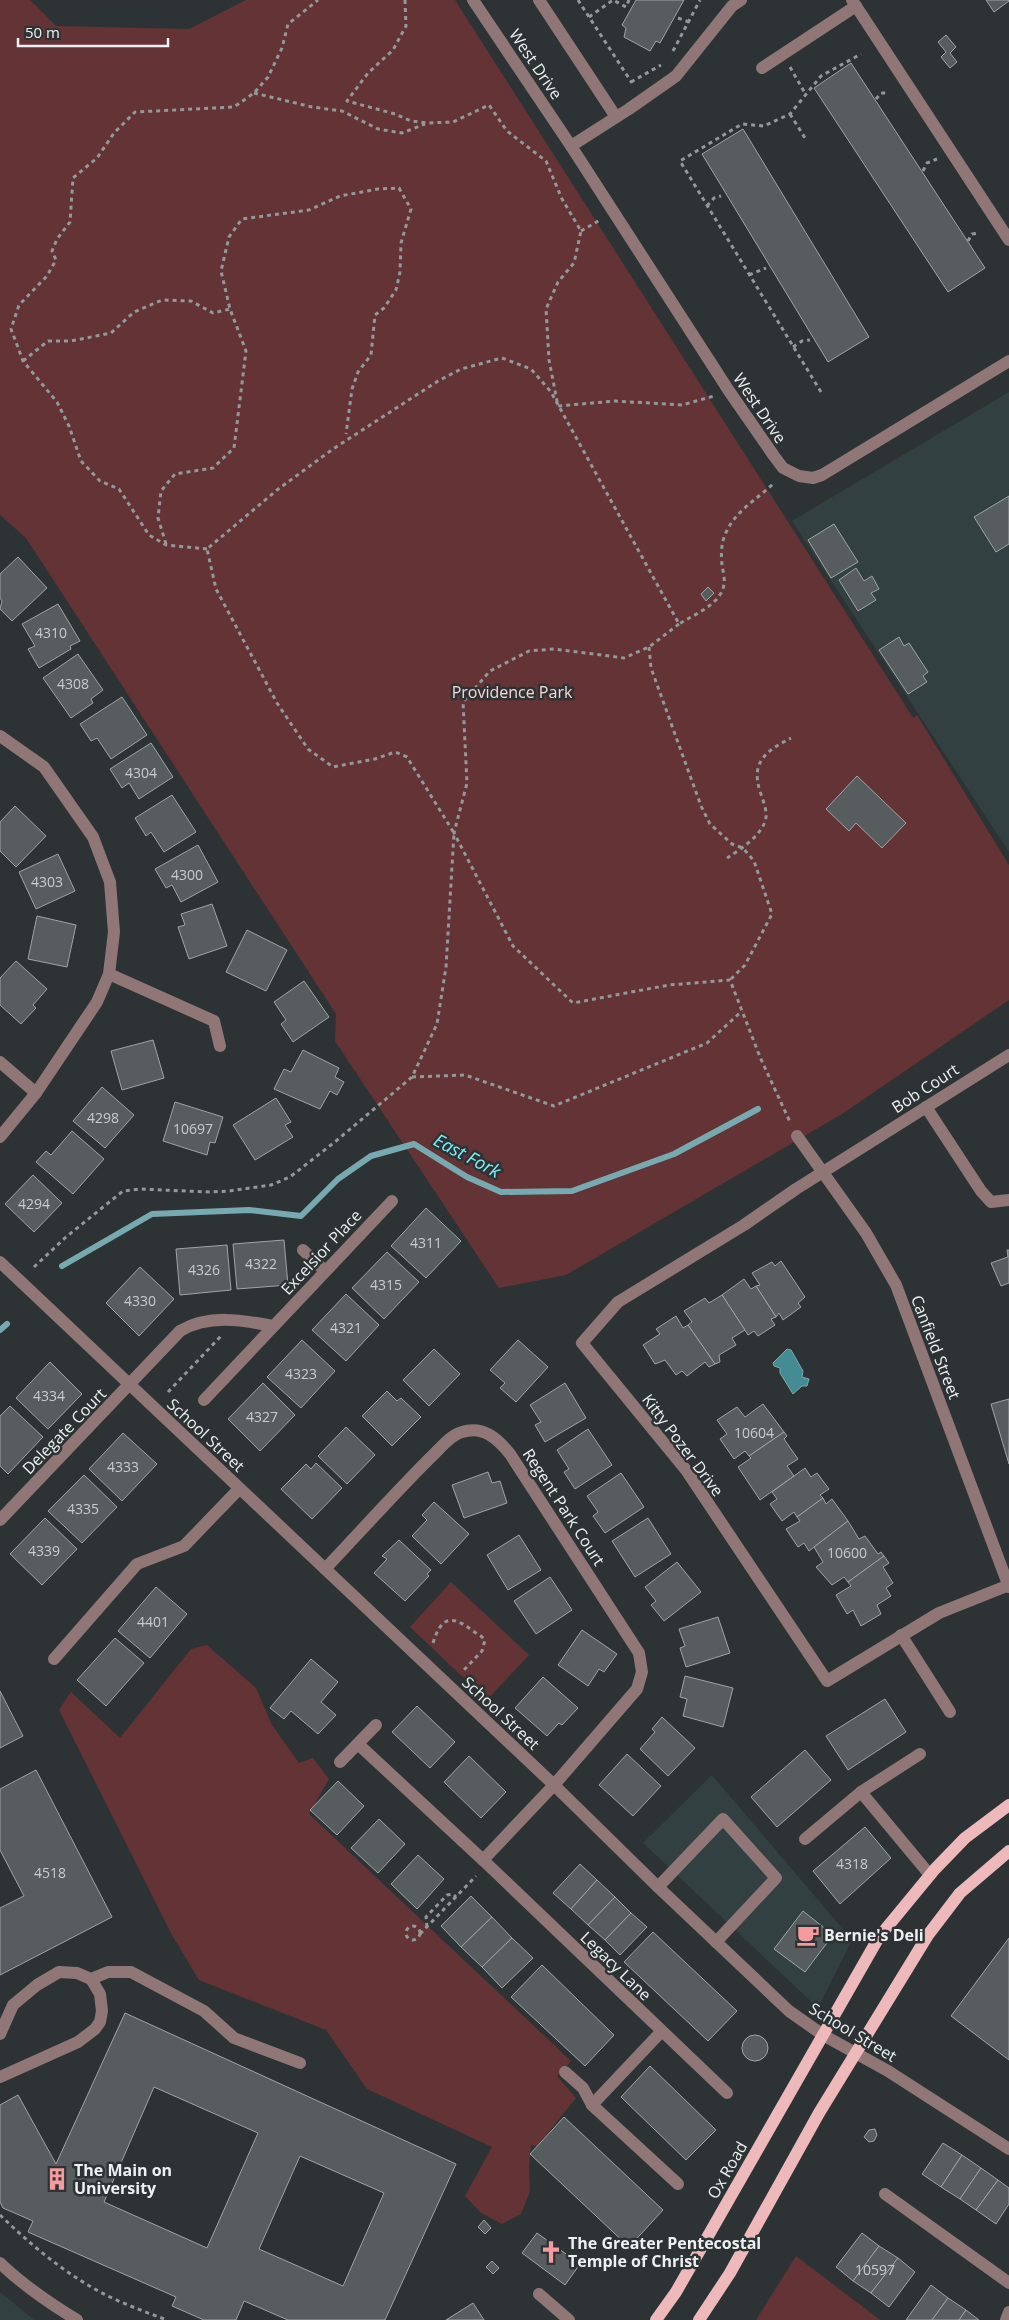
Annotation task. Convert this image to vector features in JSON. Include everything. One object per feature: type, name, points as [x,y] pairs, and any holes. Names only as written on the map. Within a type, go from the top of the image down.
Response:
[{"type":"main road","name":"Ox Road","points":[[656,2320],[676,2292],[879,1937],[930,1875],[965,1838],[1009,1805]]},
{"type":"main road","points":[[699,2320],[730,2273],[818,2113],[928,1935],[960,1893],[1009,1850]]},
{"type":"street","name":"West Drive","points":[[474,0],[571,146],[728,391],[774,456],[787,471]]},
{"type":"street","points":[[539,0],[616,117]]},
{"type":"street","points":[[571,146],[676,76],[732,6],[741,0]]},
{"type":"street","points":[[762,68],[854,3],[1009,240]]},
{"type":"street","points":[[787,471],[799,476],[813,478],[822,475],[1009,361]]},
{"type":"street","points":[[0,736],[44,767],[93,837],[110,882],[114,932],[109,974],[97,1002],[36,1093],[0,1137]]},
{"type":"street","points":[[109,974],[214,1021],[220,1046]]},
{"type":"street","name":"Bob Court","points":[[859,1150],[1009,1055]]},
{"type":"street","points":[[0,1062],[36,1093]]},
{"type":"street","points":[[926,1107],[980,1191],[991,1202],[1009,1200]]},
{"type":"street","name":"Canfield Street","points":[[797,1136],[824,1171],[866,1233],[896,1285],[1009,1586]]},
{"type":"street","name":"Kitty Pozer Drive","points":[[859,1150],[824,1171],[744,1225],[618,1302],[582,1343],[686,1470],[828,1681],[939,1613],[1009,1586]]},
{"type":"street","name":"Excelsior Place","points":[[204,1400],[392,1201]]},
{"type":"street","points":[[303,1250],[325,1271]]},
{"type":"street","name":"School Street","points":[[0,1262],[554,1785],[789,2011],[823,2036],[888,2071],[1008,2145]]},
{"type":"street","points":[[130,1385],[180,1331],[193,1323],[238,1319],[273,1326]]},
{"type":"street","name":"Delegate Court","points":[[0,1520],[130,1385]]},
{"type":"street","name":"Regent Park Court","points":[[325,1569],[448,1441],[461,1432],[477,1430],[497,1438],[510,1454],[639,1653],[642,1672],[637,1689],[554,1785]]},
{"type":"street","points":[[54,1659],[137,1564],[184,1546],[240,1489]]},
{"type":"street","points":[[901,1635],[950,1712]]},
{"type":"street","points":[[340,1762],[376,1725]]},
{"type":"street","name":"Legacy Lane","points":[[358,1744],[661,2032],[728,2093]]},
{"type":"street","points":[[805,1839],[861,1792],[920,1754]]},
{"type":"street","points":[[482,1860],[554,1785]]},
{"type":"street","points":[[861,1792],[930,1875]]},
{"type":"street","points":[[658,1887],[723,1820],[776,1878],[716,1942]]},
{"type":"street","points":[[0,2034],[13,2005],[44,1980],[59,1972],[77,1973],[91,1979],[100,1994],[100,2022],[95,2029],[78,2042],[0,2077]]},
{"type":"street","points":[[91,1979],[108,1972],[131,1972],[204,2011],[234,2038],[300,2063]]},
{"type":"street","points":[[592,2105],[661,2032]]},
{"type":"street","points":[[565,2072],[583,2088],[592,2105],[678,2184]]},
{"type":"street","points":[[885,2194],[1009,2283]]},
{"type":"street","points":[[0,2263],[20,2282],[49,2303],[78,2320]]},
{"type":"street","points":[[539,2294],[570,2320]]},
{"type":"street","points":[[1006,2320],[1009,2312]]},
{"type":"path","points":[[318,0],[288,24],[282,48],[268,77],[254,93],[234,107],[135,112],[114,133],[97,158],[73,178],[70,222],[57,239],[52,251],[56,260],[47,276],[18,305],[11,329],[23,361],[57,402],[69,426],[81,462],[100,481],[119,489],[149,535],[166,545],[207,549],[277,490],[333,449],[438,381],[461,369],[502,358],[531,369],[550,392],[679,624]]},
{"type":"path","points":[[405,0],[406,26],[393,50],[368,73],[347,101],[395,114],[411,121],[427,123],[453,122],[489,105],[507,131],[546,161],[562,199],[581,231],[574,263],[558,282],[546,309],[549,360],[558,406]]},
{"type":"path","points":[[578,0],[636,90]]},
{"type":"path","points":[[589,17],[613,0],[626,7],[629,0]]},
{"type":"path","points":[[672,53],[700,0]]},
{"type":"path","points":[[678,18],[689,22]]},
{"type":"path","points":[[782,53],[806,94]]},
{"type":"path","points":[[821,392],[680,162],[742,124],[764,126],[790,114],[820,76],[861,54]]},
{"type":"path","points":[[631,82],[668,61]]},
{"type":"path","points":[[876,99],[881,92],[887,93]]},
{"type":"path","points":[[254,93],[312,107],[342,111],[378,129],[402,133],[427,123]]},
{"type":"path","points":[[790,114],[805,138]]},
{"type":"path","points":[[166,545],[158,518],[161,491],[175,474],[213,468],[234,448],[246,351],[230,310],[221,272],[229,237],[242,219],[309,210],[340,196],[368,190],[399,188],[411,209],[401,243],[400,272],[396,290],[384,308],[375,315],[371,355],[358,372],[352,389],[346,434]]},
{"type":"path","points":[[707,206],[714,198],[721,196]]},
{"type":"path","points":[[581,231],[613,212]]},
{"type":"path","points":[[968,241],[972,234],[979,233]]},
{"type":"path","points":[[749,275],[766,268]]},
{"type":"path","points":[[23,361],[48,341],[71,341],[111,333],[134,312],[162,300],[191,301],[213,313],[230,310]]},
{"type":"path","points":[[793,347],[802,341],[810,340]]},
{"type":"path","points":[[558,406],[615,401],[682,405],[728,391]]},
{"type":"path","points":[[34,1267],[66,1237],[123,1191],[139,1189],[229,1191],[271,1185],[290,1177],[412,1077],[437,1024],[446,967],[454,833],[466,783],[463,702],[490,671],[529,651],[554,649],[624,658],[648,647],[679,624],[713,603],[722,591],[724,584],[721,552],[724,535],[733,520],[787,471]]},
{"type":"path","points":[[207,549],[216,589],[277,703],[308,749],[333,767],[375,759],[395,752],[407,757],[454,833],[513,946],[573,1002],[669,985],[730,980],[745,965],[772,914],[754,861],[742,848],[732,844],[710,824],[700,806],[651,668],[648,647]]},
{"type":"path","points":[[727,858],[742,848],[762,828],[766,816],[757,783],[759,761],[770,749],[791,738]]},
{"type":"path","points":[[730,980],[760,1057],[797,1136]]},
{"type":"path","points":[[412,1077],[465,1075],[554,1106],[707,1043],[742,1011]]},
{"type":"path","points":[[168,1392],[238,1319]]},
{"type":"path","points":[[433,1643],[442,1622],[449,1620],[464,1623],[483,1637],[485,1640],[482,1651],[462,1671]]},
{"type":"path","points":[[420,1934],[418,1928],[414,1926],[408,1928],[406,1932],[408,1939],[417,1939],[477,1876]]},
{"type":"path","points":[[427,1927],[426,1917],[447,1895],[453,1894],[456,1897]]},
{"type":"path","points":[[0,2215],[50,2260],[84,2282],[111,2297],[167,2320]]},
{"type":"shaded area","points":[[1009,392],[1009,852],[792,521]]},
{"type":"shaded area","points":[[712,1775],[852,1940],[818,2008],[643,1843]]},
{"type":"shaded area","points":[[0,2292],[34,2320],[0,2320]]},
{"type":"green space","name":"Providence Park","points":[[0,0],[30,0],[56,26],[189,29],[246,0],[455,0],[913,718],[917,715],[1009,865],[1009,1000],[842,1114],[566,1275],[499,1288],[335,1041],[336,1014],[26,538],[0,515]]},
{"type":"green space","points":[[451,1582],[529,1655],[487,1700],[410,1627]]},
{"type":"green space","points":[[207,1645],[256,1688],[272,1725],[299,1763],[313,1758],[329,1779],[309,1814],[571,2061],[557,2076],[576,2098],[537,2146],[531,2145],[529,2167],[530,2191],[521,2214],[502,2224],[481,2213],[465,2196],[492,2147],[367,2089],[326,2030],[199,1980],[172,1935],[59,1710],[71,1692],[120,1738],[191,1649]]},
{"type":"green space","points":[[796,2256],[880,2320],[756,2320]]},
{"type":"water","points":[[787,1349],[791,1350],[803,1371],[802,1377],[809,1379],[807,1386],[802,1386],[793,1394],[780,1373],[780,1368],[774,1366],[773,1363]]},
{"type":"building","points":[[636,0],[684,0],[660,43],[656,41],[650,51],[624,37],[626,28],[622,25]]},
{"type":"building","points":[[986,0],[1009,0],[1009,1],[994,12]]},
{"type":"building","points":[[946,35],[956,47],[950,53],[957,62],[950,68],[941,57],[946,52],[938,42]]},
{"type":"building","points":[[851,63],[985,268],[948,292],[814,88]]},
{"type":"building","points":[[743,129],[869,337],[828,362],[702,154]]},
{"type":"building","points":[[1009,496],[1009,544],[996,552],[974,517]]},
{"type":"building","points":[[834,524],[858,562],[831,578],[808,540]]},
{"type":"building","points":[[18,557],[47,588],[12,621],[0,609],[2,601],[0,598],[0,574]]},
{"type":"building","points":[[856,568],[864,581],[872,576],[879,589],[871,593],[876,600],[858,611],[839,580]]},
{"type":"building","points":[[708,587],[714,593],[706,601],[701,594]]},
{"type":"building","points":[[58,604],[80,641],[70,646],[71,649],[39,668],[28,649],[35,646],[22,624]]},
{"type":"building","points":[[899,637],[904,646],[909,643],[928,672],[923,676],[927,682],[908,694],[879,650]]},
{"type":"building","points":[[78,654],[103,690],[91,699],[93,703],[71,718],[43,678]]},
{"type":"building","points":[[122,697],[147,735],[111,759],[97,738],[91,741],[80,724]]},
{"type":"building","points":[[151,743],[173,777],[139,799],[129,783],[122,788],[110,769]]},
{"type":"building","points":[[857,776],[906,823],[882,848],[856,823],[849,831],[826,809]]},
{"type":"building","points":[[172,795],[196,832],[164,852],[151,832],[146,836],[135,818]]},
{"type":"building","points":[[15,806],[46,836],[16,867],[0,851],[0,822]]},
{"type":"building","points":[[198,845],[218,882],[181,902],[172,885],[166,888],[155,869]]},
{"type":"building","points":[[58,854],[75,891],[36,909],[19,872]]},
{"type":"building","points":[[212,904],[227,946],[189,959],[178,927],[185,925],[181,914]]},
{"type":"building","points":[[37,916],[76,925],[67,967],[28,959]]},
{"type":"building","points":[[247,930],[287,950],[266,991],[226,972]]},
{"type":"building","points":[[16,961],[47,989],[33,1005],[36,1008],[21,1024],[0,1005],[0,978]]},
{"type":"building","points":[[304,981],[329,1017],[293,1042],[281,1024],[286,1020],[274,1002]]},
{"type":"building","points":[[153,1040],[164,1078],[122,1090],[111,1051]]},
{"type":"building","points":[[303,1050],[339,1068],[335,1077],[344,1082],[337,1095],[330,1091],[320,1109],[274,1089],[284,1069],[291,1072]]},
{"type":"building","points":[[102,1087],[134,1115],[105,1148],[73,1121]]},
{"type":"building","points":[[276,1098],[291,1122],[285,1125],[293,1137],[255,1160],[233,1125]]},
{"type":"building","points":[[175,1102],[223,1117],[215,1143],[210,1142],[207,1155],[163,1141]]},
{"type":"building","points":[[72,1131],[104,1159],[73,1194],[36,1162],[46,1151],[51,1155]]},
{"type":"building","points":[[33,1175],[62,1203],[34,1232],[5,1204]]},
{"type":"building","points":[[426,1208],[461,1241],[426,1278],[391,1246]]},
{"type":"building","points":[[284,1240],[288,1285],[237,1289],[233,1244]]},
{"type":"building","points":[[227,1245],[231,1290],[180,1295],[176,1249]]},
{"type":"building","points":[[1007,1250],[1009,1250],[1009,1283],[1001,1286],[991,1263],[1008,1257]]},
{"type":"building","points":[[387,1252],[419,1282],[384,1319],[352,1288]]},
{"type":"building","points":[[781,1261],[805,1297],[798,1303],[801,1307],[783,1320],[779,1313],[776,1317],[756,1286],[760,1285],[752,1273],[772,1262],[775,1266]]},
{"type":"building","points":[[140,1267],[174,1299],[139,1336],[106,1303]]},
{"type":"building","points":[[744,1279],[751,1289],[756,1286],[776,1317],[771,1319],[775,1325],[758,1336],[754,1331],[748,1335],[722,1295]]},
{"type":"building","points":[[346,1294],[379,1325],[346,1361],[312,1330]]},
{"type":"building","points":[[722,1295],[745,1330],[732,1338],[736,1345],[719,1355],[720,1362],[715,1364],[688,1325],[692,1322],[684,1311],[705,1298],[709,1303]]},
{"type":"building","points":[[676,1316],[683,1328],[688,1325],[715,1364],[709,1367],[705,1362],[687,1376],[682,1371],[676,1375],[665,1360],[655,1364],[643,1345],[660,1334],[656,1329]]},
{"type":"building","points":[[302,1340],[335,1371],[301,1408],[267,1377]]},
{"type":"building","points":[[518,1340],[548,1367],[516,1402],[500,1388],[505,1383],[490,1370]]},
{"type":"building","points":[[434,1349],[460,1374],[429,1406],[403,1380]]},
{"type":"building","points":[[50,1362],[82,1394],[48,1429],[16,1398]]},
{"type":"building","points":[[263,1383],[295,1415],[260,1451],[228,1419]]},
{"type":"building","points":[[565,1383],[586,1418],[545,1442],[535,1425],[541,1422],[530,1405]]},
{"type":"building","points":[[387,1391],[397,1401],[401,1398],[421,1417],[392,1446],[362,1416]]},
{"type":"building","points":[[1009,1399],[1009,1464],[991,1404]]},
{"type":"building","points":[[763,1404],[784,1432],[749,1456],[745,1451],[734,1459],[720,1439],[727,1434],[717,1420],[737,1407],[745,1417]]},
{"type":"building","points":[[10,1406],[43,1437],[8,1474],[0,1466],[0,1416]]},
{"type":"building","points":[[346,1427],[375,1455],[347,1484],[318,1456]]},
{"type":"building","points":[[588,1429],[612,1465],[575,1489],[564,1472],[569,1469],[557,1450]]},
{"type":"building","points":[[784,1432],[787,1436],[784,1439],[798,1459],[787,1466],[794,1476],[760,1500],[738,1467],[751,1458],[749,1456]]},
{"type":"building","points":[[123,1433],[157,1464],[122,1501],[89,1469]]},
{"type":"building","points":[[316,1463],[342,1488],[312,1519],[281,1489],[306,1464],[311,1469]]},
{"type":"building","points":[[805,1468],[811,1477],[817,1473],[829,1489],[820,1495],[823,1498],[797,1517],[794,1512],[782,1521],[770,1504],[777,1499],[772,1492]]},
{"type":"building","points":[[488,1472],[492,1483],[500,1481],[507,1503],[464,1518],[452,1485]]},
{"type":"building","points":[[621,1473],[644,1507],[605,1533],[593,1516],[598,1512],[587,1496]]},
{"type":"building","points":[[84,1475],[117,1507],[82,1543],[48,1511]]},
{"type":"building","points":[[823,1498],[826,1504],[832,1499],[848,1521],[809,1551],[804,1543],[798,1547],[786,1529],[800,1521],[797,1517]]},
{"type":"building","points":[[434,1502],[469,1534],[441,1564],[412,1536],[427,1520],[422,1515]]},
{"type":"building","points":[[45,1518],[77,1549],[42,1585],[10,1554]]},
{"type":"building","points":[[648,1518],[671,1554],[635,1577],[612,1541]]},
{"type":"building","points":[[848,1521],[859,1539],[865,1536],[878,1554],[881,1552],[884,1556],[848,1582],[844,1577],[832,1585],[816,1567],[823,1562],[814,1547]]},
{"type":"building","points":[[519,1535],[541,1570],[508,1590],[487,1555]]},
{"type":"building","points":[[399,1540],[431,1570],[427,1574],[429,1576],[405,1601],[374,1573],[387,1559],[382,1556]]},
{"type":"building","points":[[884,1556],[889,1563],[883,1567],[893,1583],[886,1588],[891,1596],[877,1605],[881,1614],[861,1626],[853,1610],[847,1614],[836,1595],[851,1586],[848,1582]]},
{"type":"building","points":[[677,1562],[701,1592],[664,1621],[651,1605],[656,1601],[645,1587]]},
{"type":"building","points":[[550,1577],[572,1610],[536,1634],[514,1601]]},
{"type":"building","points":[[156,1587],[187,1614],[150,1658],[118,1631]]},
{"type":"building","points":[[718,1617],[730,1653],[686,1667],[680,1648],[685,1646],[679,1629]]},
{"type":"building","points":[[582,1630],[617,1654],[604,1672],[599,1669],[588,1686],[558,1665]]},
{"type":"building","points":[[115,1638],[144,1663],[106,1706],[77,1680]]},
{"type":"building","points":[[311,1659],[338,1682],[321,1702],[336,1715],[318,1734],[291,1711],[284,1719],[270,1708]]},
{"type":"building","points":[[685,1676],[733,1688],[723,1727],[683,1716],[687,1699],[680,1697]]},
{"type":"building","points":[[543,1677],[578,1708],[562,1725],[559,1723],[547,1736],[515,1708]]},
{"type":"building","points":[[0,1691],[23,1736],[0,1748]]},
{"type":"building","points":[[885,1699],[906,1732],[848,1770],[826,1736]]},
{"type":"building","points":[[417,1706],[455,1742],[430,1768],[392,1732]]},
{"type":"building","points":[[662,1717],[695,1748],[668,1776],[640,1749],[655,1732],[652,1729]]},
{"type":"building","points":[[805,1750],[831,1780],[777,1827],[751,1797]]},
{"type":"building","points":[[627,1754],[661,1786],[633,1816],[599,1785]]},
{"type":"building","points":[[469,1756],[506,1792],[481,1818],[444,1782]]},
{"type":"building","points":[[36,1770],[112,1917],[0,1975],[0,1908],[24,1896],[0,1850],[0,1789]]},
{"type":"building","points":[[338,1781],[364,1806],[337,1835],[310,1810]]},
{"type":"building","points":[[379,1819],[405,1844],[378,1873],[351,1848]]},
{"type":"building","points":[[865,1827],[891,1858],[840,1904],[813,1871]]},
{"type":"building","points":[[418,1855],[444,1879],[417,1909],[391,1884]]},
{"type":"building","points":[[580,1864],[597,1880],[571,1909],[553,1893]]},
{"type":"building","points":[[597,1880],[615,1897],[588,1925],[571,1909]]},
{"type":"building","points":[[471,1896],[492,1917],[461,1947],[441,1926]]},
{"type":"building","points":[[615,1897],[631,1913],[605,1940],[588,1925]]},
{"type":"building","points":[[803,1911],[833,1935],[805,1972],[774,1949]]},
{"type":"building","points":[[631,1913],[647,1927],[620,1955],[605,1940]]},
{"type":"building","points":[[492,1917],[512,1938],[482,1967],[461,1947]]},
{"type":"building","points":[[653,1932],[737,2011],[708,2041],[624,1962]]},
{"type":"building","points":[[512,1938],[533,1958],[502,1988],[482,1967]]},
{"type":"building","points":[[1009,1938],[1009,2060],[951,2016]]},
{"type":"building","points":[[542,1965],[614,2035],[585,2066],[511,1997]]},
{"type":"building","name":"The Main on University","points":[[125,2013],[456,2164],[385,2320],[288,2320],[244,2301],[236,2320],[204,2320],[172,2306],[176,2297],[28,2232],[33,2221],[3,2208],[0,2202],[0,2105],[18,2095],[56,2164]],"holes":[[[154,2087],[258,2133],[207,2248],[104,2202]],[[300,2156],[384,2193],[343,2286],[259,2249]]]},
{"type":"building","points":[[755,2035],[764,2039],[768,2048],[764,2057],[755,2061],[746,2057],[742,2048],[746,2039]]},
{"type":"building","points":[[650,2066],[716,2130],[686,2160],[621,2097]]},
{"type":"building","points":[[564,2117],[663,2210],[629,2247],[530,2154]]},
{"type":"building","points":[[875,2129],[877,2135],[874,2141],[869,2142],[864,2137],[869,2130]]},
{"type":"building","points":[[943,2143],[962,2155],[941,2187],[922,2174]]},
{"type":"building","points":[[962,2155],[981,2168],[960,2199],[941,2187]]},
{"type":"building","points":[[981,2168],[998,2180],[976,2210],[960,2199]]},
{"type":"building","points":[[998,2180],[1009,2188],[1009,2204],[996,2224],[976,2210]]},
{"type":"building","points":[[484,2220],[491,2228],[485,2234],[478,2227]]},
{"type":"building","points":[[537,2233],[580,2264],[565,2285],[522,2253]]},
{"type":"building","points":[[862,2233],[879,2246],[853,2281],[836,2267]]},
{"type":"building","points":[[879,2246],[898,2258],[871,2293],[853,2281]]},
{"type":"building","points":[[898,2258],[915,2272],[889,2307],[871,2293]]},
{"type":"building","points":[[492,2261],[499,2268],[493,2274],[486,2267]]},
{"type":"building","points":[[931,2285],[948,2298],[932,2320],[906,2320]]},
{"type":"building","points":[[948,2298],[966,2310],[959,2320],[932,2320]]},
{"type":"building","points":[[473,2303],[484,2320],[446,2320]]},
{"type":"building","points":[[966,2310],[979,2320],[959,2320]]},
{"type":"waterway","name":"East Fork","points":[[62,1266],[152,1214],[249,1210],[301,1216],[338,1179],[371,1156],[414,1144],[467,1177],[501,1192],[572,1191],[674,1154],[758,1109]]},
{"type":"waterway","name":"East Fork","points":[[0,1330],[7,1324]]},
{"type":"place","name":"Bernie's Deli","points":[[808,1935]]},
{"type":"place","name":"The Main on University","points":[[57,2179]]},
{"type":"place","name":"The Greater Pentecostal Temple of Christ","points":[[551,2252]]}]
